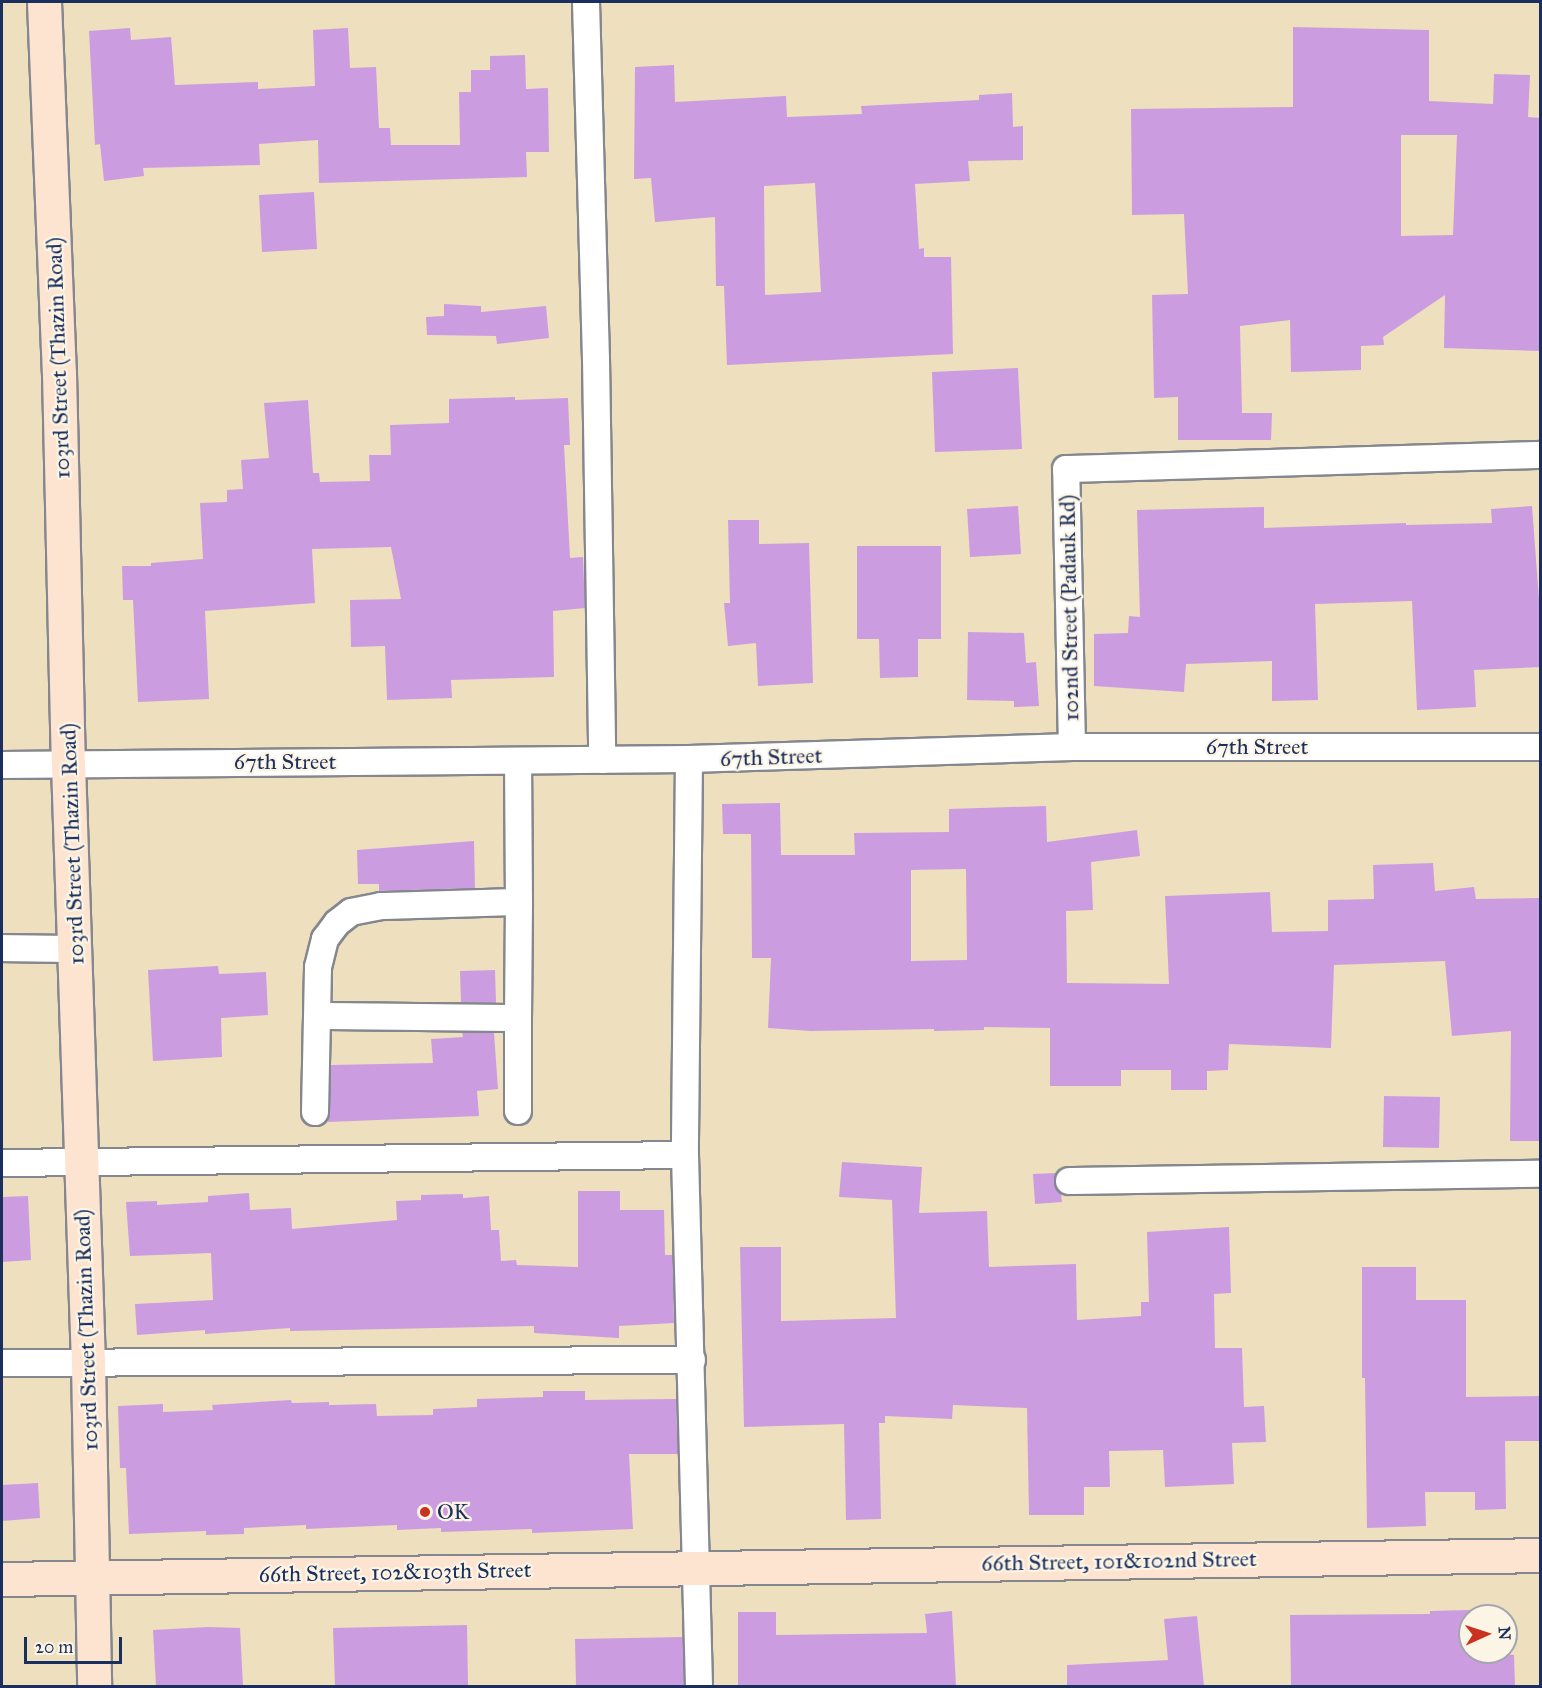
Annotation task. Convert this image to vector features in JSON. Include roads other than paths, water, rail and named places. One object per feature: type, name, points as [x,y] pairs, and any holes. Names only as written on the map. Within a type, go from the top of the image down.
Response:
[{"type":"street","name":"103rd Street (Thazin Road)","points":[[45,2],[59,373],[68,764],[88,1363],[94,1686]]},
{"type":"street","points":[[586,2],[596,359],[602,760]]},
{"type":"street","name":"102nd Street (Padauk Rd)","points":[[1072,747],[1066,469],[1540,455]]},
{"type":"street","name":"67th Street","points":[[2,765],[689,759],[1072,747],[1540,747]]},
{"type":"street","points":[[689,759],[685,1155],[699,1686]]},
{"type":"street","points":[[518,1111],[519,761]]},
{"type":"street","points":[[315,1112],[318,967],[325,939],[337,923],[351,912],[381,906],[519,902]]},
{"type":"street","points":[[2,948],[75,949]]},
{"type":"street","points":[[318,1016],[518,1018]]},
{"type":"street","points":[[2,1163],[685,1155]]},
{"type":"street","points":[[1069,1181],[1540,1174]]},
{"type":"street","points":[[2,1363],[692,1360]]},
{"type":"street","name":"66th Street, 101&102nd Street","points":[[697,1567],[1540,1555]]},
{"type":"street","name":"66th Street, 102&103th Street","points":[[2,1580],[697,1567]]},
{"type":"place","name":"OK","points":[[425,1512]]}]
